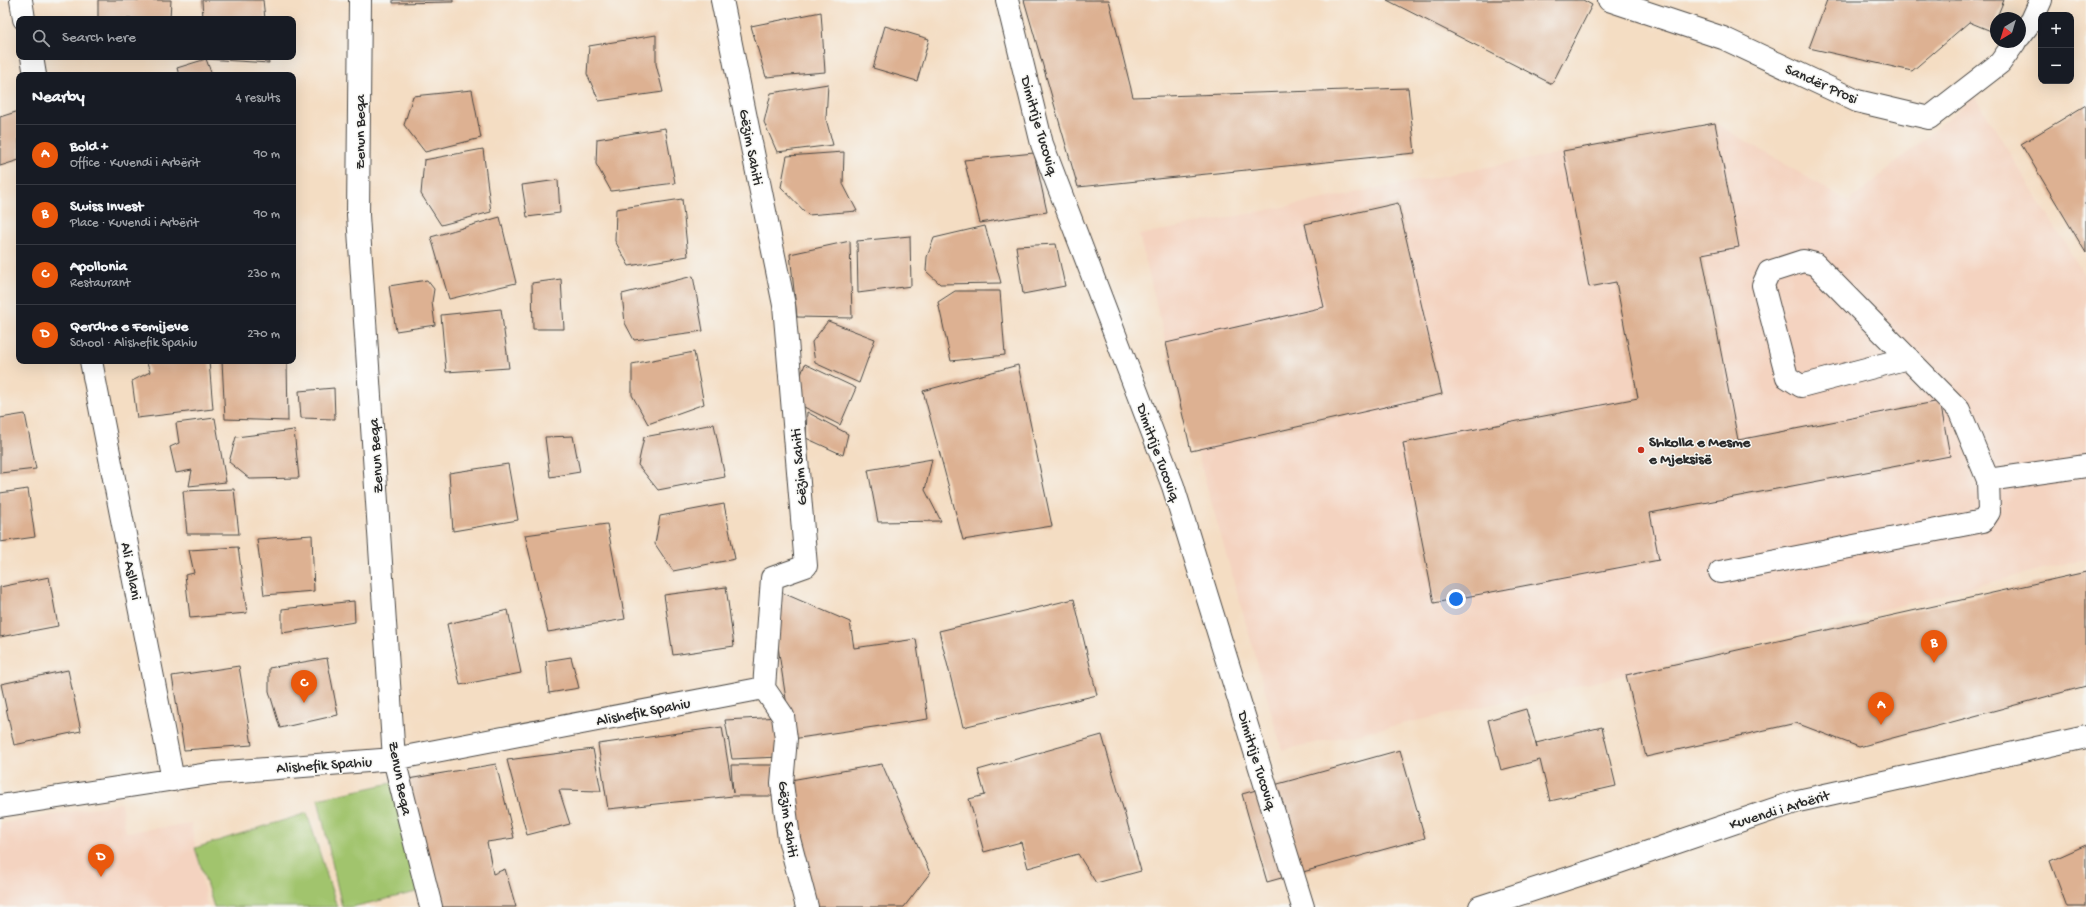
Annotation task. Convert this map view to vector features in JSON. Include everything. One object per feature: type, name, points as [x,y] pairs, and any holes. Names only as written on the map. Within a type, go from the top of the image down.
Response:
[{"type":"street","points":[[21,0],[24,16]]},
{"type":"street","name":"Zenun Beqa","points":[[360,0],[358,216],[394,759],[431,907]]},
{"type":"street","name":"Gëzim Sahiti","points":[[722,0],[784,305],[806,566],[772,578],[764,688],[783,716],[786,739],[782,783],[789,839],[807,907]]},
{"type":"street","name":"Dimitrije Tucoviq","points":[[1007,0],[1042,144],[1173,486],[1303,907]]},
{"type":"street","name":"Sandër Prosi","points":[[1609,0],[1723,38],[1857,101],[1929,118],[2000,63],[2011,48]]},
{"type":"street","points":[[2026,28],[2032,20],[2041,0]]},
{"type":"street","points":[[32,60],[34,72]]},
{"type":"street","points":[[1720,572],[1983,521],[1989,512],[1988,480],[1959,410],[1908,358],[1815,264],[1803,261],[1769,272],[1762,285],[1787,377],[1801,386],[1908,358]]},
{"type":"street","name":"Ali Asllani","points":[[92,364],[173,780]]},
{"type":"street","points":[[1988,480],[2086,466]]},
{"type":"street","name":"Alishefik Spahiu","points":[[0,806],[214,773],[394,759],[764,688]]},
{"type":"street","name":"Kuvendi i Arbërit","points":[[1480,907],[1619,862],[1798,800],[2086,737]]},
{"type":"shaded area","name":"Shkolla e Mesme e Mjeksisë","points":[[1975,96],[2086,278],[2086,558],[1626,675],[1282,750],[1166,343],[1139,235],[1715,123],[1849,202]]},
{"type":"shaded area","points":[[121,803],[126,832],[191,824],[207,907],[0,907],[0,824]]},
{"type":"green space","points":[[396,782],[421,891],[352,907],[342,907],[318,799]]},
{"type":"green space","points":[[307,813],[337,907],[214,907],[195,848]]},
{"type":"building","points":[[98,0],[171,0],[170,16],[98,16]]},
{"type":"building","points":[[202,0],[263,0],[265,16],[203,16]]},
{"type":"building","points":[[393,0],[453,0],[453,2],[393,3]]},
{"type":"building","points":[[1024,0],[1109,0],[1133,97],[1408,88],[1415,153],[1078,187]]},
{"type":"building","points":[[1387,0],[1583,0],[1592,5],[1552,84]]},
{"type":"building","points":[[1827,0],[2004,0],[1999,12],[1990,12],[1990,31],[1969,22],[1912,71],[1809,48]]},
{"type":"building","points":[[821,12],[825,72],[766,77],[751,26]]},
{"type":"building","points":[[885,26],[929,39],[917,81],[873,68]]},
{"type":"building","points":[[656,35],[656,64],[663,92],[599,101],[587,74],[589,46]]},
{"type":"building","points":[[206,60],[211,72],[178,72],[177,68]]},
{"type":"building","points":[[222,60],[268,60],[269,63]]},
{"type":"building","points":[[828,84],[826,119],[833,145],[777,152],[764,122],[771,93]]},
{"type":"building","points":[[472,90],[481,138],[425,152],[404,125],[413,96]]},
{"type":"building","points":[[2086,105],[2086,253],[2021,144]]},
{"type":"building","points":[[16,112],[16,161],[0,166],[0,117]]},
{"type":"building","points":[[1715,123],[1739,247],[1702,254],[1738,440],[1940,401],[1950,456],[1650,513],[1659,560],[1434,603],[1403,443],[1638,398],[1616,282],[1589,287],[1563,151]]},
{"type":"building","points":[[665,128],[675,183],[611,191],[596,164],[597,139]]},
{"type":"building","points":[[483,149],[491,212],[441,225],[421,194],[424,160]]},
{"type":"building","points":[[844,152],[843,184],[857,211],[808,215],[781,187],[787,156]]},
{"type":"building","points":[[1034,153],[1047,212],[980,223],[964,160]]},
{"type":"building","points":[[558,180],[560,213],[527,217],[522,185]]},
{"type":"building","points":[[682,199],[688,256],[629,266],[615,241],[616,209]]},
{"type":"building","points":[[1398,203],[1442,394],[1191,451],[1166,343],[1324,307],[1305,224]]},
{"type":"building","points":[[500,217],[516,283],[449,299],[431,237]]},
{"type":"building","points":[[985,226],[1001,283],[940,284],[926,271],[927,257],[934,238]]},
{"type":"building","points":[[910,236],[911,286],[858,293],[857,241]]},
{"type":"building","points":[[850,241],[852,318],[797,317],[790,254]]},
{"type":"building","points":[[1056,244],[1065,286],[1023,294],[1016,246]]},
{"type":"building","points":[[693,276],[703,331],[634,340],[625,323],[622,294]]},
{"type":"building","points":[[561,279],[564,329],[533,329],[532,283]]},
{"type":"building","points":[[427,280],[434,289],[432,302],[435,325],[396,331],[389,286]]},
{"type":"building","points":[[955,291],[1000,291],[1005,355],[951,361],[938,302]]},
{"type":"building","points":[[501,309],[509,368],[446,372],[441,315]]},
{"type":"building","points":[[828,321],[875,339],[859,383],[815,363],[812,342]]},
{"type":"building","points":[[694,352],[704,404],[648,424],[632,395],[632,364]]},
{"type":"building","points":[[147,364],[209,364],[213,409],[137,418],[132,381],[150,372]]},
{"type":"building","points":[[222,364],[287,364],[288,421],[225,419]]},
{"type":"building","points":[[805,364],[856,388],[840,425],[802,406],[796,388]]},
{"type":"building","points":[[1018,365],[1052,526],[963,540],[923,391]]},
{"type":"building","points":[[334,388],[335,419],[301,418],[299,391]]},
{"type":"building","points":[[807,412],[848,434],[843,455],[806,438]]},
{"type":"building","points":[[25,414],[36,469],[0,473],[0,418]]},
{"type":"building","points":[[215,418],[226,482],[189,486],[192,470],[176,473],[170,447],[179,443],[176,423]]},
{"type":"building","points":[[714,424],[725,477],[658,490],[638,465],[644,437]]},
{"type":"building","points":[[294,430],[299,478],[250,479],[229,462],[236,437]]},
{"type":"building","points":[[573,436],[580,472],[550,477],[545,437]]},
{"type":"building","points":[[932,459],[925,490],[941,521],[878,522],[868,470]]},
{"type":"building","points":[[508,464],[518,520],[453,531],[449,473]]},
{"type":"building","points":[[28,489],[35,537],[0,542],[0,493]]},
{"type":"building","points":[[234,489],[239,534],[187,534],[183,491]]},
{"type":"building","points":[[724,504],[735,559],[673,571],[655,544],[660,516]]},
{"type":"building","points":[[607,524],[625,619],[548,632],[525,535]]},
{"type":"building","points":[[312,535],[314,591],[264,595],[257,539]]},
{"type":"building","points":[[238,547],[247,613],[190,618],[185,575],[194,573],[189,550]]},
{"type":"building","points":[[2086,572],[2086,686],[1859,747],[1796,723],[1646,757],[1626,675]]},
{"type":"building","points":[[49,577],[58,626],[0,637],[0,587]]},
{"type":"building","points":[[726,587],[734,646],[673,655],[664,595]]},
{"type":"building","points":[[769,587],[850,622],[854,648],[916,639],[928,719],[792,739]]},
{"type":"building","points":[[1074,599],[1097,695],[963,727],[939,631]]},
{"type":"building","points":[[354,601],[355,622],[282,633],[282,609]]},
{"type":"building","points":[[508,610],[521,673],[460,685],[447,624]]},
{"type":"building","points":[[571,657],[579,688],[549,693],[546,661]]},
{"type":"building","points":[[327,658],[338,715],[280,728],[269,691],[269,668]]},
{"type":"building","points":[[239,666],[252,745],[184,750],[172,676]]},
{"type":"building","points":[[68,670],[81,731],[14,745],[1,684]]},
{"type":"building","points":[[1526,709],[1537,748],[1536,743],[1602,727],[1616,786],[1550,801],[1540,760],[1501,770],[1488,720]]},
{"type":"building","points":[[781,717],[781,757],[732,759],[725,720]]},
{"type":"building","points":[[722,727],[733,793],[731,765],[781,765],[782,796],[733,796],[608,809],[598,744]]},
{"type":"building","points":[[1102,735],[1141,871],[1096,883],[1078,854],[1028,868],[1021,842],[984,852],[969,799],[985,795],[978,770]]},
{"type":"building","points":[[593,749],[601,791],[559,790],[570,824],[527,835],[507,760]]},
{"type":"building","points":[[1400,750],[1425,838],[1267,882],[1242,794]]},
{"type":"building","points":[[496,764],[514,838],[487,842],[493,874],[505,869],[516,907],[439,907],[408,779]]},
{"type":"building","points":[[882,764],[930,873],[904,907],[819,907],[803,894],[785,781]]},
{"type":"building","points":[[2086,845],[2086,907],[2067,907],[2050,861]]},
{"type":"place","name":"Shkolla e Mesme e Mjeksisë","points":[[1641,450]]},
{"type":"place","name":"Swiss Invest","points":[[1934,663]]},
{"type":"place","name":"Apollonia","points":[[304,703]]},
{"type":"place","name":"Bold +","points":[[1881,725]]},
{"type":"place","name":"Qerdhe e Femijeve","points":[[101,877]]}]
